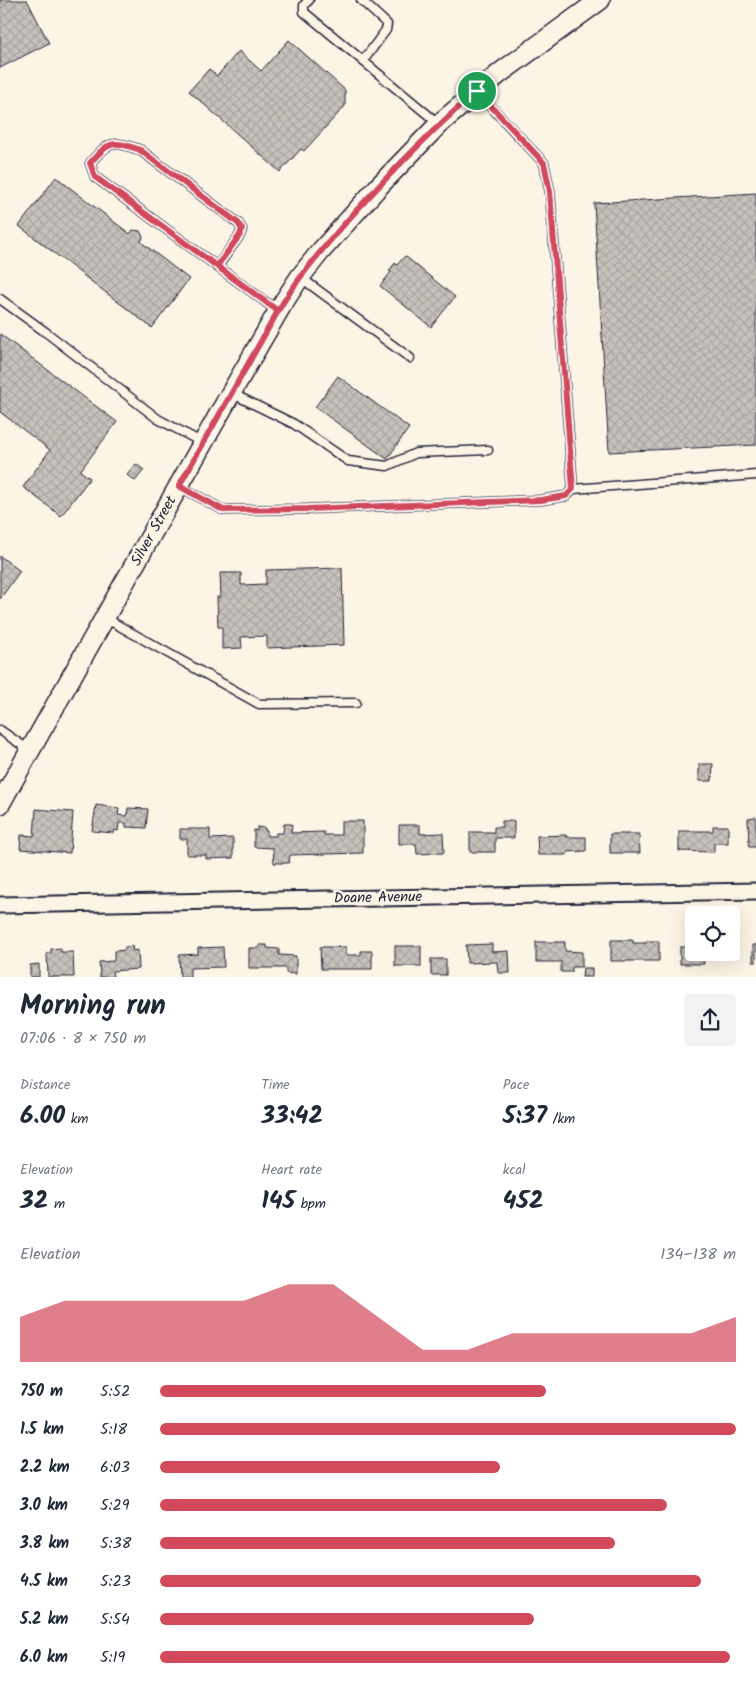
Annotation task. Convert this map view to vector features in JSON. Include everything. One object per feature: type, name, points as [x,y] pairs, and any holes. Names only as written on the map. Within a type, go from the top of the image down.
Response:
[{"type":"street","name":"Silver Street","points":[[0,804],[231,393],[278,311],[300,277],[379,186],[439,124],[477,91],[600,0]]},
{"type":"street","name":"Doane Avenue","points":[[0,904],[756,891]]},
{"type":"lane","points":[[309,0],[304,5],[304,12],[439,124]]},
{"type":"lane","points":[[361,0],[387,24],[386,30],[363,61]]},
{"type":"lane","points":[[477,91],[544,163],[550,192],[573,489]]},
{"type":"lane","points":[[217,266],[240,235],[242,229],[238,223],[140,150],[123,143],[112,143],[90,163],[95,177],[278,311]]},
{"type":"lane","points":[[300,277],[410,358]]},
{"type":"lane","points":[[0,299],[158,419],[203,443]]},
{"type":"lane","points":[[231,393],[294,424],[348,461],[388,466],[416,453],[488,450]]},
{"type":"lane","points":[[179,486],[223,510],[307,509],[541,500],[566,496],[573,489],[756,475]]},
{"type":"lane","points":[[105,618],[259,704],[356,703]]},
{"type":"lane","points":[[0,730],[30,751]]},
{"type":"building","points":[[0,0],[27,0],[49,43],[0,68]]},
{"type":"building","points":[[289,40],[345,90],[345,106],[304,151],[301,149],[280,172],[189,91],[209,69],[217,76],[239,51],[261,71]]},
{"type":"building","points":[[56,177],[130,234],[133,230],[140,231],[143,237],[141,242],[189,279],[152,328],[19,226]]},
{"type":"building","points":[[756,193],[756,445],[609,452],[594,203]]},
{"type":"building","points":[[405,256],[455,297],[431,327],[380,286],[391,272],[389,271],[395,263],[397,265]]},
{"type":"building","points":[[0,334],[117,422],[80,471],[90,478],[61,516],[23,487],[50,450],[0,412]]},
{"type":"building","points":[[338,376],[409,428],[387,459],[315,407]]},
{"type":"building","points":[[136,464],[144,470],[135,481],[127,475]]},
{"type":"building","points":[[0,556],[20,571],[0,599]]},
{"type":"building","points":[[342,568],[344,645],[267,648],[267,636],[241,637],[242,648],[222,649],[222,627],[218,627],[217,597],[221,597],[220,573],[241,573],[241,585],[266,584],[266,570]]},
{"type":"building","points":[[699,764],[713,764],[712,781],[699,781]]},
{"type":"building","points":[[96,805],[119,808],[118,815],[127,816],[128,808],[148,809],[146,828],[126,827],[126,823],[119,823],[118,831],[114,830],[114,833],[92,831]]},
{"type":"building","points":[[36,809],[73,812],[70,853],[20,849],[21,835],[34,836]]},
{"type":"building","points":[[756,817],[756,847],[749,847],[748,818]]},
{"type":"building","points":[[341,821],[363,821],[363,853],[290,855],[289,863],[274,863],[273,848],[254,847],[254,830],[257,831],[257,827],[265,828],[267,836],[276,836],[276,833],[283,833],[284,824],[292,824],[291,833],[324,832],[324,835],[341,835]]},
{"type":"building","points":[[502,821],[514,821],[514,838],[495,838],[495,852],[470,852],[470,832],[494,832],[494,827],[502,827]]},
{"type":"building","points":[[399,825],[420,825],[420,834],[443,833],[444,853],[417,854],[416,844],[399,844]]},
{"type":"building","points":[[713,826],[728,826],[728,843],[714,843],[714,852],[679,851],[679,831],[713,831]]},
{"type":"building","points":[[180,829],[210,829],[210,839],[233,838],[233,858],[206,859],[206,855],[187,855],[187,839],[180,839]]},
{"type":"building","points":[[610,834],[639,834],[640,853],[610,853]]},
{"type":"building","points":[[566,835],[566,837],[586,837],[586,851],[567,852],[567,855],[538,855],[537,836]]},
{"type":"building","points":[[611,940],[633,940],[633,943],[659,941],[659,961],[611,961]]},
{"type":"building","points":[[536,942],[565,942],[565,951],[582,952],[582,967],[572,967],[572,972],[561,972],[561,962],[536,962]]},
{"type":"building","points":[[492,944],[492,952],[509,951],[510,973],[498,973],[497,962],[467,963],[466,945]]},
{"type":"building","points":[[259,945],[267,945],[267,948],[279,949],[279,955],[296,956],[296,974],[286,973],[286,968],[249,968],[249,948],[259,948]]},
{"type":"building","points":[[753,945],[756,945],[756,962],[753,962]]},
{"type":"building","points":[[132,946],[133,951],[138,950],[139,969],[112,971],[113,977],[100,977],[99,962],[114,961],[114,951],[125,950],[125,947]]},
{"type":"building","points":[[395,946],[421,946],[421,966],[395,966]]},
{"type":"building","points":[[223,947],[224,967],[190,968],[190,977],[180,977],[179,955],[198,954],[198,948]]},
{"type":"building","points":[[320,947],[346,947],[346,955],[361,955],[361,951],[372,951],[372,969],[321,969]]},
{"type":"building","points":[[680,947],[685,947],[685,961],[704,961],[704,964],[680,964]]},
{"type":"building","points":[[61,948],[61,952],[73,952],[74,977],[48,977],[47,953],[51,953],[51,949]]},
{"type":"building","points":[[431,959],[446,959],[446,975],[431,975]]},
{"type":"building","points":[[39,964],[39,977],[30,977],[30,965]]},
{"type":"building","points":[[583,968],[592,968],[592,977],[582,977]]},
{"type":"route","points":[[477,91],[439,124],[396,167],[320,252],[300,277],[278,311],[95,177],[90,163],[112,143],[123,143],[140,150],[238,223],[242,229],[240,235],[217,266],[278,311],[179,486],[223,510],[307,509],[541,500],[566,496],[573,489],[550,192],[544,163],[477,91]]}]
